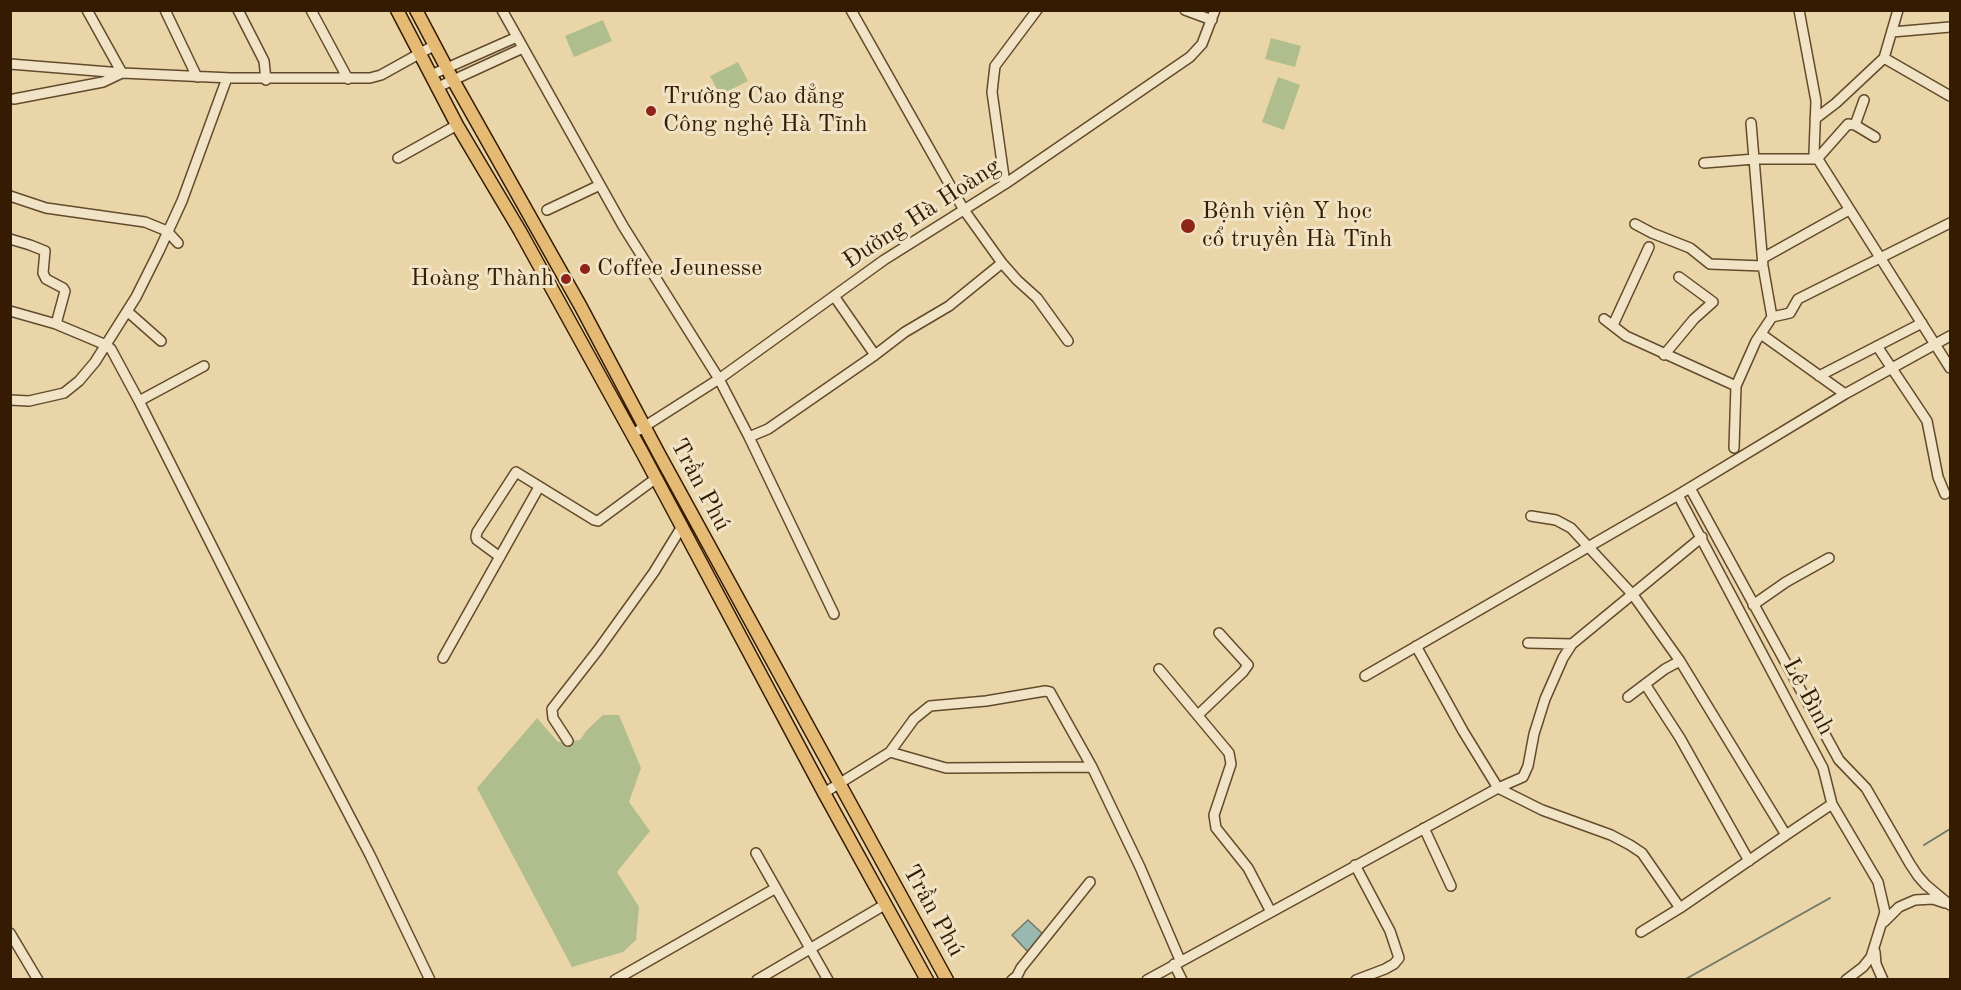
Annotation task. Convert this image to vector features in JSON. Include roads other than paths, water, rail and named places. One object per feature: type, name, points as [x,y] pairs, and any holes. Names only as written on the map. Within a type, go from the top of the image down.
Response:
[{"type":"main road","name":"Trần Phú","points":[[397,10],[457,125],[509,212],[632,434],[927,980]]},
{"type":"main road","name":"Trần Phú","points":[[416,10],[564,276],[947,980]]},
{"type":"street","points":[[87,10],[122,73]]},
{"type":"street","points":[[165,10],[197,77]]},
{"type":"street","points":[[238,10],[264,61],[266,80]]},
{"type":"street","points":[[311,10],[348,79]]},
{"type":"street","points":[[502,10],[622,226],[719,380],[834,614]]},
{"type":"street","points":[[851,10],[964,210],[1002,263],[1037,298],[1068,341]]},
{"type":"street","points":[[1005,184],[992,92],[995,66],[1037,10]]},
{"type":"street","points":[[1185,10],[1212,20]]},
{"type":"street","name":"Đường Hà Hoàng","points":[[632,434],[719,380],[884,260],[1005,184],[1190,57],[1202,44],[1215,10]]},
{"type":"street","points":[[1799,10],[1816,101],[1814,153],[1950,368]]},
{"type":"street","points":[[1815,119],[1836,103],[1884,58],[1898,10]]},
{"type":"street","points":[[1892,32],[1950,27]]},
{"type":"street","points":[[432,75],[517,37]]},
{"type":"street","points":[[10,64],[197,77],[266,80],[348,79],[381,75],[435,45]]},
{"type":"street","points":[[438,87],[523,48]]},
{"type":"street","points":[[1884,58],[1950,96]]},
{"type":"street","points":[[14,99],[103,82],[122,73]]},
{"type":"street","points":[[10,400],[29,401],[64,393],[79,381],[95,362],[147,276],[182,201],[227,78]]},
{"type":"street","points":[[1855,124],[1864,100]]},
{"type":"street","points":[[1734,448],[1736,386],[1741,370],[1772,317],[1763,262],[1751,123]]},
{"type":"street","points":[[1704,164],[1755,159],[1817,159],[1848,124],[1855,124],[1875,137]]},
{"type":"street","points":[[398,158],[457,125]]},
{"type":"street","points":[[547,210],[600,185]]},
{"type":"street","points":[[10,196],[46,208],[145,222],[167,231],[178,243]]},
{"type":"street","points":[[1635,224],[1690,248],[1710,264],[1763,262],[1849,210]]},
{"type":"street","points":[[1772,317],[1790,313],[1798,299],[1950,223]]},
{"type":"street","points":[[10,239],[45,251],[43,273],[46,279],[65,291],[56,324]]},
{"type":"street","points":[[1613,325],[1649,247]]},
{"type":"street","points":[[749,437],[768,429],[905,332],[949,306],[1002,263]]},
{"type":"street","points":[[1664,355],[1694,319],[1713,302],[1679,277]]},
{"type":"street","points":[[834,296],[875,355]]},
{"type":"street","points":[[10,311],[56,324],[111,349],[140,401],[301,723],[366,845],[430,980]]},
{"type":"street","points":[[127,311],[161,341]]},
{"type":"street","points":[[1604,318],[1626,336],[1736,386]]},
{"type":"street","points":[[1819,376],[1922,323]]},
{"type":"street","points":[[1761,334],[1845,394]]},
{"type":"street","points":[[1365,676],[1690,488],[1845,394],[1950,336]]},
{"type":"street","points":[[1877,346],[1927,421],[1938,477],[1946,494]]},
{"type":"street","points":[[140,401],[204,366]]},
{"type":"street","points":[[500,557],[477,540],[477,532],[516,472],[598,521],[655,479]]},
{"type":"street","points":[[443,658],[539,487]]},
{"type":"street","name":"Lê Bình","points":[[1690,488],[1839,760],[1866,788],[1918,876],[1950,905]]},
{"type":"street","name":"Lê Bình","points":[[1678,495],[1823,768],[1832,804],[1878,882],[1885,912],[1877,934]]},
{"type":"street","points":[[1531,516],[1563,523],[1571,528],[1633,595],[1680,661],[1786,835]]},
{"type":"street","points":[[568,741],[553,718],[552,709],[654,572],[681,528]]},
{"type":"street","points":[[1147,980],[1498,788],[1523,777],[1528,766],[1534,734],[1545,699],[1563,658],[1572,644],[1702,537]]},
{"type":"street","points":[[1754,605],[1786,582],[1829,558]]},
{"type":"street","points":[[1198,715],[1243,672],[1248,664],[1219,633]]},
{"type":"street","points":[[1528,643],[1572,644]]},
{"type":"street","points":[[1416,646],[1463,731],[1498,788],[1542,810],[1602,831],[1630,845],[1642,853],[1680,908]]},
{"type":"street","points":[[1628,697],[1680,661]]},
{"type":"street","points":[[1159,669],[1224,745],[1231,758],[1214,815],[1216,828],[1248,868],[1271,912]]},
{"type":"street","points":[[1645,684],[1680,738],[1749,861]]},
{"type":"street","points":[[824,793],[890,752],[914,719],[930,706],[1050,692],[1092,767],[1140,867],[1182,980]]},
{"type":"street","points":[[890,752],[946,768],[1092,767]]},
{"type":"street","points":[[1823,768],[1839,760]]},
{"type":"street","points":[[1641,932],[1832,804]]},
{"type":"street","points":[[1424,828],[1451,886]]},
{"type":"street","points":[[756,853],[828,980]]},
{"type":"street","points":[[1356,865],[1390,931],[1399,958],[1394,964],[1356,980]]},
{"type":"street","points":[[1012,980],[1090,882]]},
{"type":"street","points":[[615,980],[776,888]]},
{"type":"street","points":[[1846,980],[1863,967],[1871,957],[1877,934],[1886,919],[1899,907],[1915,900],[1933,899],[1950,905]]},
{"type":"street","points":[[757,980],[886,904]]},
{"type":"street","points":[[10,933],[38,980]]},
{"type":"street","points":[[1877,934],[1874,949],[1876,964],[1883,980]]},
{"type":"water","points":[[1028,920],[1044,935],[1029,953],[1012,935]]},
{"type":"waterway","points":[[1924,845],[1950,829]]},
{"type":"waterway","points":[[1684,980],[1830,898]]},
{"type":"place","name":"Trường Cao đẳng Công nghệ Hà Tĩnh","points":[[651,111]]},
{"type":"place","name":"Bệnh viện Y học cổ truyền Hà Tĩnh","points":[[1188,226]]},
{"type":"place","name":"Coffee Jeunesse","points":[[585,269]]},
{"type":"place","name":"Hoàng Thành","points":[[566,279]]}]
